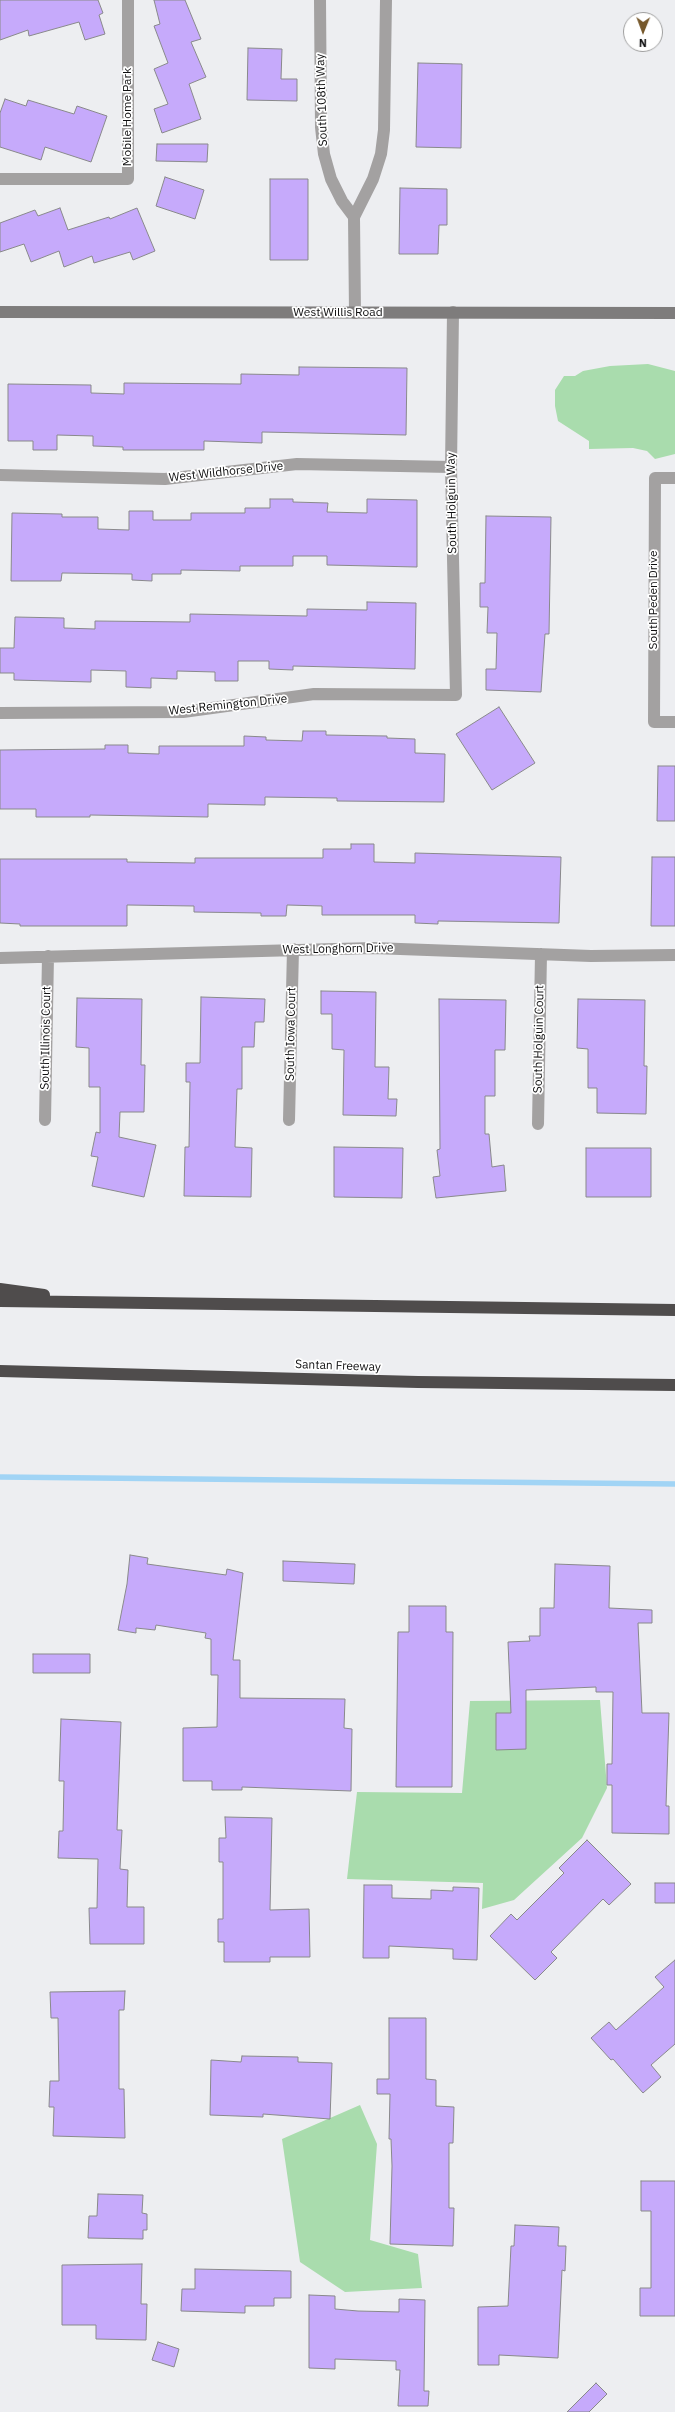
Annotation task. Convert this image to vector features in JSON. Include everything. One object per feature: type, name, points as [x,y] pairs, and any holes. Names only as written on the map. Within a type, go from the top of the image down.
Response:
[{"type":"highway","points":[[0,1289],[88,1302]]},
{"type":"highway","points":[[0,1301],[675,1310]]},
{"type":"highway","name":"Santan Freeway","points":[[4,1372],[418,1382],[675,1385]]},
{"type":"street","name":"Mobile Home Park","points":[[0,180],[128,179],[128,0]]},
{"type":"street","name":"South 108th Way","points":[[320,0],[321,120],[324,154],[331,179],[342,201],[354,217]]},
{"type":"street","points":[[354,313],[354,217],[373,179],[382,148],[386,98],[386,0]]},
{"type":"street","name":"West Willis Road","points":[[0,312],[675,313]]},
{"type":"street","name":"South Holguin Way","points":[[453,312],[451,467],[456,695]]},
{"type":"street","name":"West Wildhorse Drive","points":[[0,475],[165,479],[296,464],[451,467]]},
{"type":"street","name":"South Peden Drive","points":[[675,478],[655,478],[654,722],[675,722]]},
{"type":"street","name":"West Remington Drive","points":[[0,713],[183,712],[314,694],[456,695]]},
{"type":"street","name":"West Longhorn Drive","points":[[0,958],[373,948],[541,954],[675,955]]},
{"type":"street","name":"South Iowa Court","points":[[289,1120],[293,949]]},
{"type":"street","name":"South Holguin Court","points":[[538,1124],[541,954]]},
{"type":"street","name":"South Illinois Court","points":[[45,1120],[48,956]]},
{"type":"green space","points":[[648,364],[675,371],[675,454],[655,459],[647,451],[633,448],[589,449],[589,441],[558,421],[555,406],[555,390],[564,376],[575,376],[583,371],[610,366]]},
{"type":"green space","points":[[600,1700],[607,1788],[582,1838],[514,1900],[482,1909],[483,1883],[347,1879],[357,1792],[462,1793],[470,1701]]},
{"type":"green space","points":[[360,2105],[377,2144],[370,2240],[418,2254],[422,2288],[345,2292],[300,2262],[282,2139]]},
{"type":"building","points":[[0,0],[98,0],[103,13],[99,15],[105,34],[85,40],[79,22],[29,36],[28,30],[0,40]]},
{"type":"building","points":[[154,0],[185,0],[201,39],[191,42],[206,77],[189,84],[201,119],[162,133],[154,109],[168,104],[154,69],[168,63],[154,26],[160,24]]},
{"type":"building","points":[[248,48],[282,49],[281,79],[297,79],[297,101],[247,100]]},
{"type":"building","points":[[418,63],[462,64],[461,148],[416,147]]},
{"type":"building","points":[[5,99],[26,106],[28,100],[74,114],[77,106],[107,116],[91,162],[45,147],[41,160],[0,147],[0,113]]},
{"type":"building","points":[[157,144],[208,144],[207,162],[156,161]]},
{"type":"building","points":[[165,177],[204,190],[195,219],[156,206]]},
{"type":"building","points":[[270,179],[308,179],[308,260],[270,260]]},
{"type":"building","points":[[400,188],[447,189],[447,225],[439,225],[438,254],[399,254]]},
{"type":"building","points":[[60,208],[68,230],[109,217],[110,219],[137,208],[155,251],[133,260],[130,252],[94,263],[92,256],[64,267],[59,251],[31,262],[24,244],[0,252],[0,223],[35,210],[38,216]]},
{"type":"building","points":[[299,367],[407,368],[406,435],[262,432],[262,443],[204,441],[204,450],[123,450],[123,447],[93,446],[93,436],[57,435],[57,450],[33,450],[33,441],[8,441],[8,384],[91,385],[91,393],[124,394],[124,383],[241,384],[241,374],[299,375]]},
{"type":"building","points":[[270,499],[293,499],[293,502],[328,503],[327,512],[367,513],[367,499],[417,500],[417,567],[327,565],[327,556],[293,556],[293,566],[240,566],[240,571],[181,570],[181,574],[152,574],[152,581],[132,580],[132,574],[62,573],[61,581],[11,581],[12,513],[62,514],[62,517],[98,517],[98,529],[129,530],[129,511],[153,511],[153,520],[191,520],[191,513],[245,513],[245,508],[270,508]]},
{"type":"building","points":[[486,516],[551,517],[549,634],[545,634],[541,692],[486,690],[486,669],[496,669],[497,633],[487,633],[488,607],[480,607],[480,583],[485,583]]},
{"type":"building","points":[[367,602],[416,603],[415,669],[293,666],[293,670],[269,669],[269,661],[238,661],[238,681],[215,681],[215,672],[177,671],[177,679],[151,678],[151,688],[126,687],[126,671],[91,670],[91,682],[14,680],[14,673],[0,673],[0,648],[14,648],[15,617],[64,618],[64,628],[95,629],[95,621],[190,622],[190,614],[307,616],[307,609],[367,610]]},
{"type":"building","points":[[499,707],[535,763],[492,790],[456,734]]},
{"type":"building","points":[[303,731],[326,731],[326,735],[387,736],[387,738],[415,739],[415,753],[445,754],[444,802],[337,801],[337,798],[265,797],[265,805],[208,804],[208,817],[90,815],[90,817],[36,817],[36,809],[0,809],[0,750],[105,749],[105,745],[128,745],[128,753],[159,754],[159,746],[244,746],[244,736],[266,737],[266,740],[302,741]]},
{"type":"building","points":[[658,766],[675,766],[675,821],[657,821]]},
{"type":"building","points":[[351,844],[374,844],[374,862],[415,863],[415,853],[561,857],[559,923],[438,921],[438,924],[415,923],[415,915],[322,915],[322,906],[287,905],[286,916],[261,916],[261,913],[194,912],[194,906],[127,905],[127,926],[20,926],[20,924],[0,923],[0,859],[127,859],[127,862],[195,863],[195,858],[323,858],[323,849],[351,849]]},
{"type":"building","points":[[652,857],[675,857],[675,926],[651,926]]},
{"type":"building","points":[[321,991],[376,992],[375,1067],[389,1067],[388,1099],[397,1099],[396,1116],[343,1115],[344,1050],[332,1049],[332,1014],[321,1014]]},
{"type":"building","points":[[201,997],[265,999],[264,1022],[255,1022],[254,1047],[242,1047],[242,1089],[237,1089],[235,1147],[252,1148],[251,1197],[184,1196],[185,1147],[189,1147],[190,1082],[186,1082],[186,1063],[200,1063]]},
{"type":"building","points":[[77,998],[142,999],[141,1065],[145,1065],[144,1112],[120,1112],[119,1137],[156,1145],[144,1197],[92,1186],[98,1157],[91,1156],[96,1132],[100,1133],[100,1087],[89,1087],[89,1048],[76,1047]]},
{"type":"building","points":[[439,999],[506,1000],[505,1050],[495,1050],[495,1096],[485,1096],[485,1134],[489,1134],[492,1167],[504,1165],[506,1191],[436,1198],[433,1177],[440,1176],[437,1150],[440,1149]]},
{"type":"building","points":[[578,999],[645,1000],[644,1066],[647,1066],[646,1114],[597,1113],[597,1088],[588,1088],[588,1049],[577,1048]]},
{"type":"building","points":[[334,1147],[403,1148],[402,1198],[334,1197]]},
{"type":"building","points":[[586,1148],[651,1148],[651,1197],[586,1197]]},
{"type":"building","points":[[130,1555],[148,1558],[147,1564],[226,1575],[227,1569],[243,1573],[233,1660],[240,1660],[240,1698],[345,1699],[344,1728],[352,1729],[351,1791],[242,1787],[242,1790],[212,1790],[212,1781],[183,1781],[183,1728],[217,1727],[218,1675],[211,1675],[211,1639],[205,1638],[206,1633],[156,1625],[155,1630],[136,1628],[136,1633],[118,1630],[127,1584]]},
{"type":"building","points":[[283,1561],[355,1564],[354,1584],[283,1581]]},
{"type":"building","points":[[555,1564],[610,1566],[609,1608],[652,1610],[652,1623],[638,1623],[642,1713],[669,1713],[666,1806],[669,1806],[669,1834],[612,1833],[612,1785],[607,1785],[607,1764],[612,1764],[613,1692],[596,1692],[596,1687],[526,1690],[526,1749],[496,1750],[496,1713],[511,1713],[508,1642],[530,1641],[529,1636],[540,1636],[540,1608],[554,1608]]},
{"type":"building","points":[[409,1606],[446,1606],[446,1632],[453,1632],[452,1787],[396,1787],[398,1632],[409,1632]]},
{"type":"building","points":[[33,1654],[90,1654],[90,1673],[33,1673]]},
{"type":"building","points":[[61,1719],[121,1722],[117,1830],[122,1830],[120,1869],[128,1870],[127,1907],[144,1907],[144,1944],[90,1944],[89,1908],[97,1908],[98,1859],[58,1858],[59,1831],[63,1831],[64,1781],[59,1781]]},
{"type":"building","points":[[225,1817],[272,1818],[270,1910],[309,1909],[310,1957],[270,1957],[270,1962],[224,1962],[224,1942],[218,1942],[218,1919],[223,1919],[223,1862],[219,1862],[219,1838],[226,1838]]},
{"type":"building","points":[[587,1840],[631,1884],[609,1905],[603,1899],[551,1952],[557,1958],[535,1980],[490,1936],[511,1914],[517,1920],[564,1873],[559,1868]]},
{"type":"building","points":[[655,1883],[675,1883],[675,1903],[655,1903]]},
{"type":"building","points":[[364,1885],[392,1885],[392,1898],[431,1899],[431,1890],[453,1891],[453,1887],[479,1888],[477,1960],[453,1959],[453,1949],[389,1946],[389,1958],[363,1958]]},
{"type":"building","points":[[675,1960],[675,2044],[651,2065],[661,2077],[643,2093],[613,2059],[611,2060],[591,2038],[609,2022],[616,2030],[664,1987],[655,1977]]},
{"type":"building","points":[[125,1991],[124,2010],[119,2010],[119,2089],[124,2089],[125,2138],[53,2136],[54,2107],[49,2107],[50,2081],[59,2081],[58,2018],[51,2018],[50,1992]]},
{"type":"building","points":[[389,2018],[426,2018],[426,2079],[436,2080],[436,2106],[454,2107],[453,2143],[449,2143],[449,2208],[454,2208],[453,2246],[390,2244],[392,2166],[391,2139],[389,2139],[390,2094],[377,2094],[377,2079],[389,2079]]},
{"type":"building","points":[[242,2056],[298,2057],[298,2062],[332,2063],[330,2119],[263,2114],[263,2117],[210,2115],[211,2060],[241,2062]]},
{"type":"building","points":[[641,2181],[675,2181],[675,2316],[640,2316],[640,2288],[651,2288],[651,2211],[641,2211]]},
{"type":"building","points":[[98,2194],[143,2195],[142,2213],[147,2214],[147,2230],[143,2230],[143,2239],[88,2238],[89,2216],[97,2216]]},
{"type":"building","points":[[515,2225],[559,2227],[558,2246],[566,2246],[565,2271],[562,2270],[558,2358],[499,2355],[499,2365],[478,2365],[478,2307],[508,2306],[511,2246],[514,2246]]},
{"type":"building","points":[[142,2264],[141,2304],[147,2304],[146,2340],[96,2339],[96,2325],[62,2325],[62,2265]]},
{"type":"building","points":[[195,2269],[291,2271],[291,2298],[274,2298],[274,2306],[245,2306],[245,2313],[181,2311],[182,2289],[195,2289]]},
{"type":"building","points":[[309,2295],[335,2296],[335,2309],[358,2311],[399,2312],[399,2299],[425,2300],[424,2391],[429,2391],[428,2406],[398,2406],[400,2370],[396,2370],[396,2361],[335,2359],[335,2369],[309,2368]]},
{"type":"building","points":[[158,2342],[179,2349],[174,2367],[152,2360]]},
{"type":"building","points":[[596,2383],[607,2394],[589,2412],[567,2412]]},
{"type":"waterway","points":[[0,1477],[675,1484]]}]
